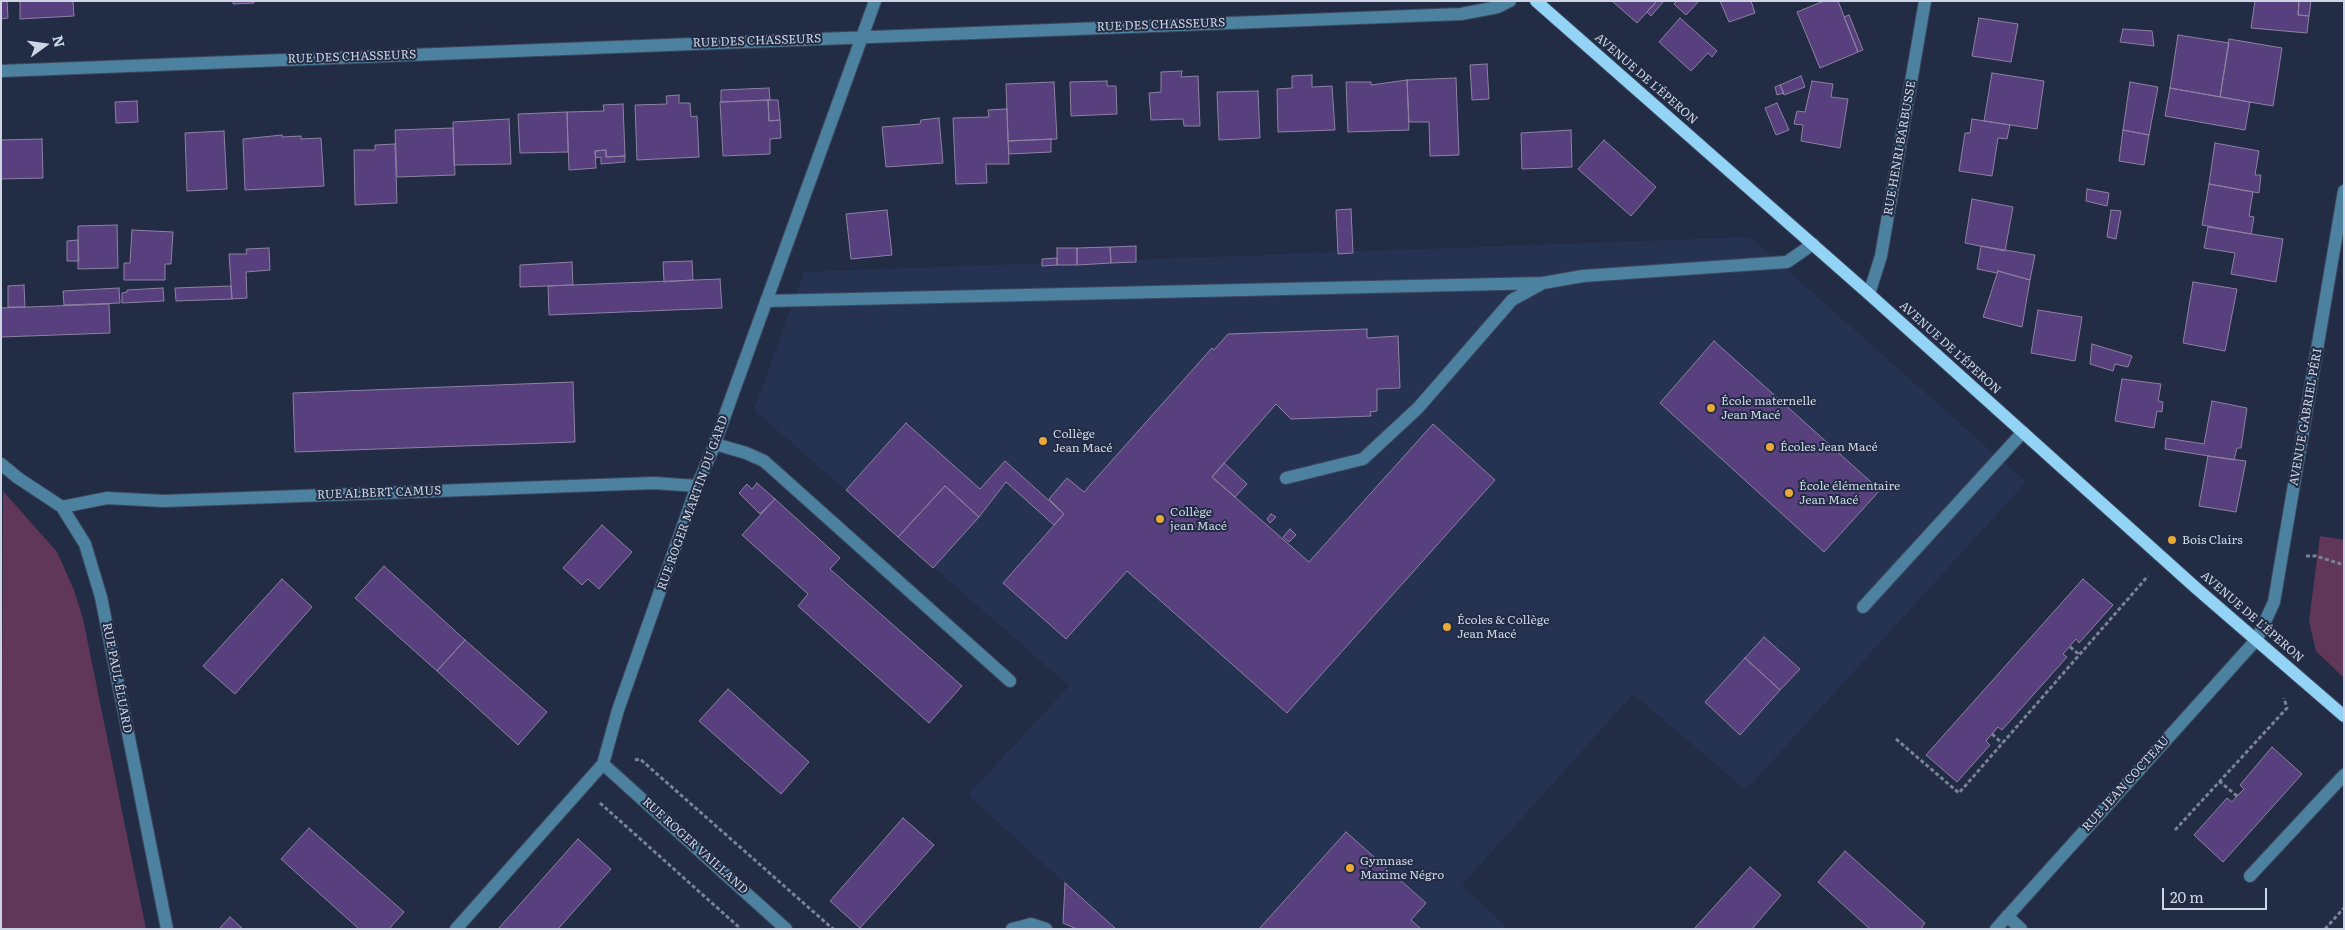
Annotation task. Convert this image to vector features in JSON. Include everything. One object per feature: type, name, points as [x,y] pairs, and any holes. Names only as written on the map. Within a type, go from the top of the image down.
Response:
[{"type":"main road","name":"AVENUE DE L'ÉPERON","points":[[1536,1],[1813,244],[2196,588],[2344,716]]},
{"type":"street","name":"RUE ROGER MARTIN DU GARD","points":[[456,929],[603,764],[618,710],[697,486],[715,444],[875,1]]},
{"type":"street","name":"RUE DES CHASSEURS","points":[[1,71],[1460,14],[1498,7],[1510,1]]},
{"type":"street","name":"RUE HENRI BARBUSSE","points":[[1869,294],[1880,256],[1925,1]]},
{"type":"street","name":"AVENUE GABRIEL PÉRI","points":[[2256,639],[2274,602],[2344,192]]},
{"type":"street","points":[[766,301],[1543,283],[1583,276],[1787,262],[1813,244]]},
{"type":"street","points":[[1286,478],[1364,459],[1418,408],[1512,300],[1543,283]]},
{"type":"street","points":[[1862,607],[2023,432]]},
{"type":"street","points":[[715,444],[746,453],[764,461],[1010,681]]},
{"type":"street","name":"RUE PAUL ÉLUARD","points":[[1,464],[18,478],[62,507],[85,544],[101,597],[167,929]]},
{"type":"street","name":"RUE ALBERT CAMUS","points":[[62,507],[107,498],[164,501],[654,483],[697,486]]},
{"type":"street","name":"RUE JEAN COCTEAU","points":[[1996,929],[2256,639]]},
{"type":"street","name":"RUE ROGER VAILLAND","points":[[603,764],[786,929]]},
{"type":"street","points":[[2250,876],[2344,775]]},
{"type":"street","points":[[2007,916],[2021,929]]},
{"type":"street","points":[[1012,929],[1031,924],[1046,929]]},
{"type":"path","points":[[2282,556],[2316,556],[2344,565]]},
{"type":"path","points":[[1896,739],[1959,793],[2151,573]]},
{"type":"path","points":[[2070,647],[2080,655]]},
{"type":"path","points":[[2175,830],[2288,708],[2283,696],[2300,677]]},
{"type":"path","points":[[1992,734],[2002,742]]},
{"type":"path","points":[[603,764],[640,759],[833,929]]},
{"type":"path","points":[[2220,781],[2238,796]]},
{"type":"path","points":[[583,787],[741,929]]},
{"type":"path","points":[[2325,929],[2344,908]]},
{"type":"shaded area","name":"Écoles & Collège Jean Macé","points":[[1750,237],[2026,482],[1746,790],[1633,694],[1462,885],[1508,929],[1115,929],[968,795],[1069,686],[754,410],[804,272]]},
{"type":"shaded area","points":[[3,491],[57,552],[74,590],[83,619],[146,929],[1,929]]},
{"type":"shaded area","points":[[2320,536],[2344,540],[2344,678],[2316,651],[2309,621]]},
{"type":"building","points":[[1,1],[7,1],[8,18],[1,19]]},
{"type":"building","points":[[20,1],[73,1],[74,16],[20,19]]},
{"type":"building","points":[[233,1],[254,1],[254,3],[233,4]]},
{"type":"building","points":[[1612,1],[1657,1],[1637,23]]},
{"type":"building","points":[[1657,1],[1664,1],[1651,16],[1647,12]]},
{"type":"building","points":[[1677,1],[1699,1],[1686,15],[1674,4]]},
{"type":"building","points":[[1720,1],[1751,1],[1755,13],[1729,22]]},
{"type":"building","points":[[1824,1],[1838,1],[1858,52],[1820,68],[1797,12]]},
{"type":"building","points":[[2255,1],[2299,1],[2298,15],[2309,16],[2307,33],[2251,28]]},
{"type":"building","points":[[2299,1],[2311,1],[2309,16],[2298,15]]},
{"type":"building","points":[[1849,15],[1863,50],[1858,52],[1844,17]]},
{"type":"building","points":[[1680,18],[1717,51],[1712,57],[1708,53],[1691,71],[1659,42]]},
{"type":"building","points":[[1979,18],[2018,24],[2011,62],[1972,56]]},
{"type":"building","points":[[2123,29],[2152,31],[2154,46],[2120,42]]},
{"type":"building","points":[[2178,35],[2229,43],[2220,97],[2170,88]]},
{"type":"building","points":[[2229,39],[2282,48],[2273,106],[2220,97]]},
{"type":"building","points":[[1487,64],[1489,99],[1472,100],[1470,65]]},
{"type":"building","points":[[1182,71],[1181,77],[1198,76],[1200,126],[1184,126],[1183,119],[1151,120],[1149,93],[1161,92],[1161,72]]},
{"type":"building","points":[[1992,73],[2044,81],[2037,129],[1984,121]]},
{"type":"building","points":[[1312,75],[1312,87],[1332,86],[1335,130],[1278,132],[1277,89],[1292,88],[1292,76]]},
{"type":"building","points":[[1801,76],[1805,87],[1784,95],[1780,85]]},
{"type":"building","points":[[1456,78],[1459,155],[1430,156],[1429,122],[1409,122],[1407,80]]},
{"type":"building","points":[[1407,80],[1409,130],[1348,132],[1346,82],[1371,82],[1371,85]]},
{"type":"building","points":[[1107,81],[1107,86],[1116,86],[1117,114],[1071,116],[1070,82]]},
{"type":"building","points":[[1812,81],[1833,84],[1831,97],[1848,99],[1840,148],[1801,141],[1803,125],[1794,124],[1797,111],[1805,112]]},
{"type":"building","points":[[1054,82],[1057,139],[1008,141],[1006,84]]},
{"type":"building","points":[[2130,82],[2158,87],[2149,135],[2123,130]]},
{"type":"building","points":[[1780,85],[1784,93],[1777,95],[1775,87]]},
{"type":"building","points":[[769,88],[770,100],[721,102],[721,90]]},
{"type":"building","points":[[2170,88],[2250,102],[2245,130],[2165,116]]},
{"type":"building","points":[[1258,91],[1260,138],[1219,140],[1217,92]]},
{"type":"building","points":[[679,95],[679,103],[690,103],[691,117],[697,116],[699,157],[637,160],[635,105],[667,104],[666,96]]},
{"type":"building","points":[[768,100],[778,100],[780,120],[769,121]]},
{"type":"building","points":[[768,100],[769,121],[780,120],[781,138],[770,139],[770,154],[723,156],[720,102]]},
{"type":"building","points":[[137,101],[138,122],[116,123],[115,102]]},
{"type":"building","points":[[1777,103],[1789,130],[1776,135],[1765,108]]},
{"type":"building","points":[[623,104],[625,156],[606,157],[606,150],[595,151],[596,168],[569,170],[567,112],[604,111],[603,105]]},
{"type":"building","points":[[1007,109],[1009,164],[986,164],[987,183],[956,184],[953,118],[989,117],[988,110]]},
{"type":"building","points":[[567,112],[568,152],[520,153],[518,114]]},
{"type":"building","points":[[939,118],[943,163],[886,167],[882,127],[920,124],[921,120]]},
{"type":"building","points":[[509,119],[511,164],[454,165],[453,122]]},
{"type":"building","points":[[1972,119],[2010,125],[2007,139],[1998,138],[1992,176],[1959,171],[1965,133],[1970,133]]},
{"type":"building","points":[[453,128],[455,175],[397,177],[395,130]]},
{"type":"building","points":[[1571,130],[1572,167],[1522,169],[1521,133]]},
{"type":"building","points":[[2123,130],[2149,135],[2144,165],[2119,161]]},
{"type":"building","points":[[224,131],[227,189],[187,191],[185,133]]},
{"type":"building","points":[[282,135],[282,137],[301,136],[301,139],[321,138],[324,186],[245,190],[243,139]]},
{"type":"building","points":[[42,139],[43,178],[1,179],[1,140]]},
{"type":"building","points":[[1051,139],[1051,152],[1009,154],[1008,141]]},
{"type":"building","points":[[1604,140],[1656,187],[1631,216],[1578,169]]},
{"type":"building","points":[[2215,143],[2259,151],[2255,175],[2261,175],[2259,193],[2209,184]]},
{"type":"building","points":[[395,144],[397,203],[355,205],[354,150],[375,150],[375,145]]},
{"type":"building","points":[[606,150],[606,157],[625,156],[625,162],[601,164],[601,157],[596,158],[595,151]]},
{"type":"building","points":[[2209,184],[2253,192],[2249,216],[2254,217],[2251,234],[2202,225]]},
{"type":"building","points":[[2087,189],[2109,193],[2107,206],[2086,201]]},
{"type":"building","points":[[1972,199],[2013,207],[2005,251],[1965,243]]},
{"type":"building","points":[[1351,209],[1353,253],[1338,254],[1336,210]]},
{"type":"building","points":[[887,210],[892,255],[851,259],[846,214]]},
{"type":"building","points":[[2111,210],[2121,211],[2116,239],[2107,237]]},
{"type":"building","points":[[117,225],[118,268],[78,269],[78,226]]},
{"type":"building","points":[[2208,227],[2283,239],[2276,282],[2231,274],[2235,253],[2204,248]]},
{"type":"building","points":[[132,230],[173,232],[171,264],[165,264],[165,280],[124,280],[124,263],[130,263]]},
{"type":"building","points":[[78,240],[79,261],[67,261],[67,241]]},
{"type":"building","points":[[1136,246],[1136,262],[1111,263],[1110,247]]},
{"type":"building","points":[[1981,246],[2035,255],[2030,280],[1998,271],[1997,273],[1977,269]]},
{"type":"building","points":[[1110,247],[1111,263],[1077,265],[1077,248]]},
{"type":"building","points":[[269,248],[270,270],[246,272],[247,298],[232,299],[229,254],[247,254],[246,249]]},
{"type":"building","points":[[1057,248],[1077,248],[1077,265],[1057,265]]},
{"type":"building","points":[[1057,258],[1057,265],[1042,266],[1042,259]]},
{"type":"building","points":[[692,261],[693,280],[664,282],[663,262]]},
{"type":"building","points":[[572,262],[573,285],[520,287],[520,265]]},
{"type":"building","points":[[1998,271],[2030,280],[2022,327],[1983,317]]},
{"type":"building","points":[[720,279],[722,308],[549,315],[548,286]]},
{"type":"building","points":[[2193,282],[2237,289],[2225,351],[2183,343]]},
{"type":"building","points":[[24,285],[25,307],[8,307],[8,286]]},
{"type":"building","points":[[231,286],[232,299],[176,301],[175,288]]},
{"type":"building","points":[[119,288],[120,303],[64,305],[63,291]]},
{"type":"building","points":[[163,288],[164,301],[122,303],[122,293],[127,292],[127,290]]},
{"type":"building","points":[[109,304],[110,333],[1,337],[1,308]]},
{"type":"building","points":[[2038,310],[2082,317],[2075,361],[2031,353]]},
{"type":"building","name":"Collège jean Macé","points":[[1367,329],[1367,338],[1398,336],[1400,388],[1377,389],[1377,411],[1370,412],[1371,416],[1291,419],[1276,404],[1212,477],[1309,562],[1433,424],[1495,480],[1287,713],[1127,571],[1066,639],[1003,583],[1064,514],[1049,499],[1067,478],[1084,492],[1212,348],[1214,350],[1228,334]]},
{"type":"building","name":"Écoles Jean Macé","points":[[1714,341],[1880,490],[1824,552],[1660,403]]},
{"type":"building","points":[[2092,344],[2132,356],[2128,367],[2115,364],[2113,371],[2090,364]]},
{"type":"building","points":[[2122,379],[2161,384],[2158,401],[2163,402],[2162,412],[2157,411],[2154,428],[2115,421]]},
{"type":"building","points":[[573,382],[575,442],[295,452],[293,393]]},
{"type":"building","points":[[2212,401],[2247,408],[2241,448],[2237,448],[2234,460],[2165,449],[2166,438],[2204,444]]},
{"type":"building","points":[[906,423],[980,489],[1005,461],[1064,514],[1054,525],[1006,482],[979,517],[945,486],[898,537],[846,490]]},
{"type":"building","points":[[2208,456],[2246,461],[2236,512],[2199,506]]},
{"type":"building","points":[[1224,463],[1247,484],[1235,497],[1212,477]]},
{"type":"building","points":[[757,483],[775,499],[760,514],[739,493],[747,484],[752,489]]},
{"type":"building","points":[[945,486],[979,517],[933,568],[898,537]]},
{"type":"building","points":[[775,499],[840,558],[830,569],[962,686],[929,723],[798,606],[808,594],[742,535]]},
{"type":"building","points":[[1271,514],[1276,517],[1270,523],[1267,519]]},
{"type":"building","points":[[602,525],[632,552],[599,589],[588,579],[582,585],[563,568]]},
{"type":"building","points":[[1290,529],[1296,535],[1289,542],[1283,537]]},
{"type":"building","points":[[384,566],[465,640],[437,671],[355,598]]},
{"type":"building","points":[[282,579],[312,607],[235,694],[203,666]]},
{"type":"building","points":[[2083,579],[2113,605],[2079,643],[2076,639],[2063,654],[2067,657],[2002,730],[1998,727],[1986,741],[1990,745],[1957,782],[1926,755]]},
{"type":"building","points":[[1764,637],[1800,669],[1780,690],[1745,658]]},
{"type":"building","points":[[465,640],[547,712],[518,745],[437,671]]},
{"type":"building","points":[[1745,658],[1780,690],[1740,735],[1705,702]]},
{"type":"building","points":[[728,689],[809,762],[781,794],[699,721]]},
{"type":"building","points":[[2272,747],[2302,774],[2223,862],[2194,835],[2227,798],[2232,802],[2244,789],[2240,785]]},
{"type":"building","points":[[903,818],[934,845],[860,928],[830,901]]},
{"type":"building","points":[[309,828],[404,912],[389,929],[359,929],[281,859]]},
{"type":"building","name":"Gymnase Maxime Négro","points":[[1346,832],[1426,903],[1411,920],[1421,929],[1259,929]]},
{"type":"building","points":[[578,839],[611,869],[558,929],[498,929]]},
{"type":"building","points":[[1845,851],[1925,923],[1921,929],[1870,929],[1818,882]]},
{"type":"building","points":[[1750,867],[1781,895],[1752,929],[1694,929]]},
{"type":"building","points":[[1065,883],[1116,929],[1077,929],[1063,923]]},
{"type":"building","points":[[230,917],[243,929],[219,929]]},
{"type":"place","name":"École maternelle Jean Macé","points":[[1711,408]]},
{"type":"place","name":"Collège Jean Macé","points":[[1043,441]]},
{"type":"place","name":"Écoles Jean Macé","points":[[1770,447]]},
{"type":"place","name":"École élémentaire Jean Macé","points":[[1789,493]]},
{"type":"place","name":"Collège jean Macé","points":[[1160,519]]},
{"type":"place","name":"Bois Clairs","points":[[2172,540]]},
{"type":"place","name":"Écoles & Collège Jean Macé","points":[[1447,627]]},
{"type":"place","name":"Gymnase Maxime Négro","points":[[1350,868]]}]
